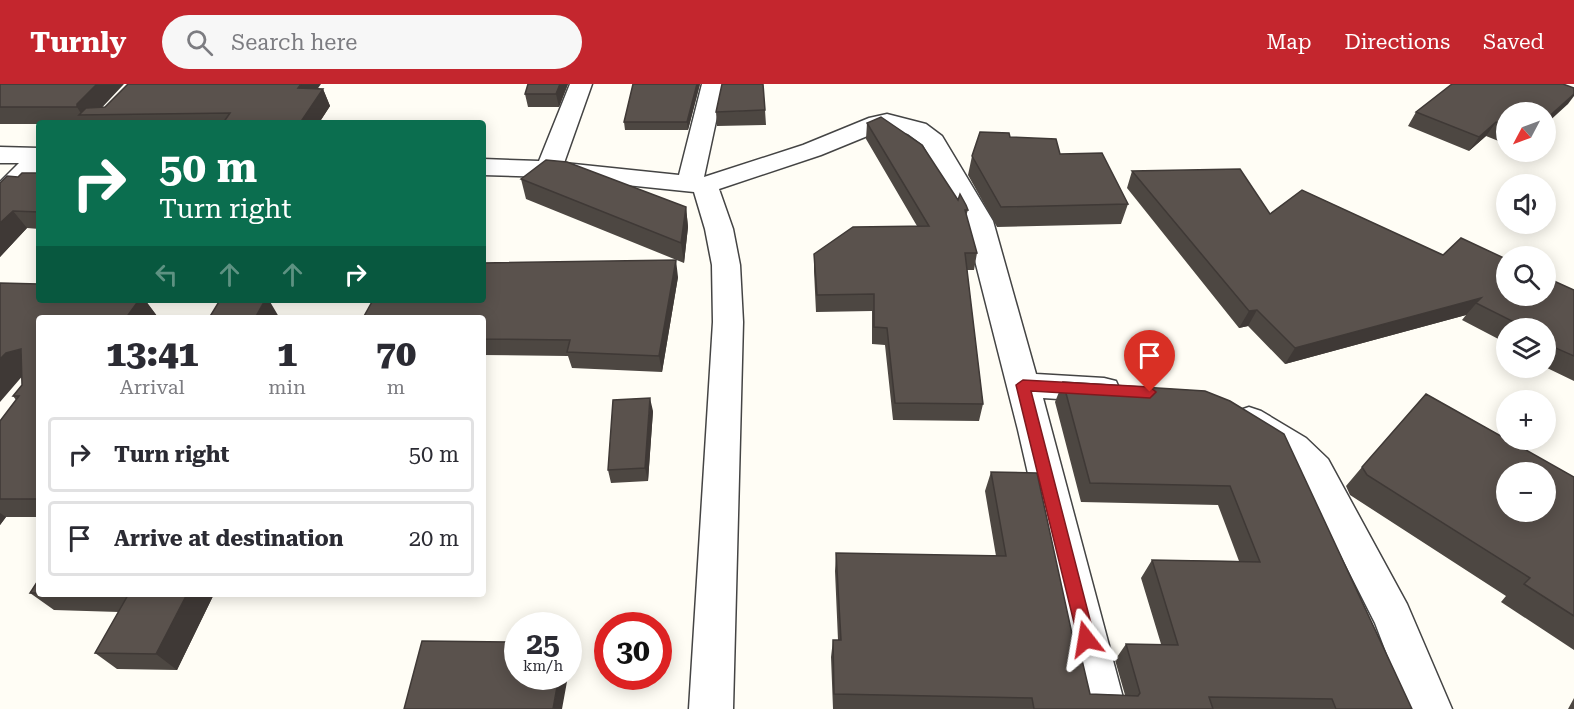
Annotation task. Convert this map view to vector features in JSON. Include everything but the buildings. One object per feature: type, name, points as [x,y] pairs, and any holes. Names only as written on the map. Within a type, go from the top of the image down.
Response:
[{"type":"street","points":[[549,169],[581,84]]},
{"type":"street","points":[[711,709],[728,322],[726,265],[719,229],[697,184],[713,84]]},
{"type":"street","points":[[486,166],[549,169],[697,184],[812,150],[868,125],[887,121],[917,129],[933,141],[979,221],[1023,385],[1104,709]]},
{"type":"street","points":[[0,155],[36,156]]},
{"type":"street","points":[[0,197],[36,159]]},
{"type":"street","points":[[1023,385],[1137,392]]},
{"type":"street","points":[[1220,405],[1294,448],[1315,469],[1393,616],[1430,709]]},
{"type":"route","points":[[1086,639],[1023,385],[1150,392]]}]
